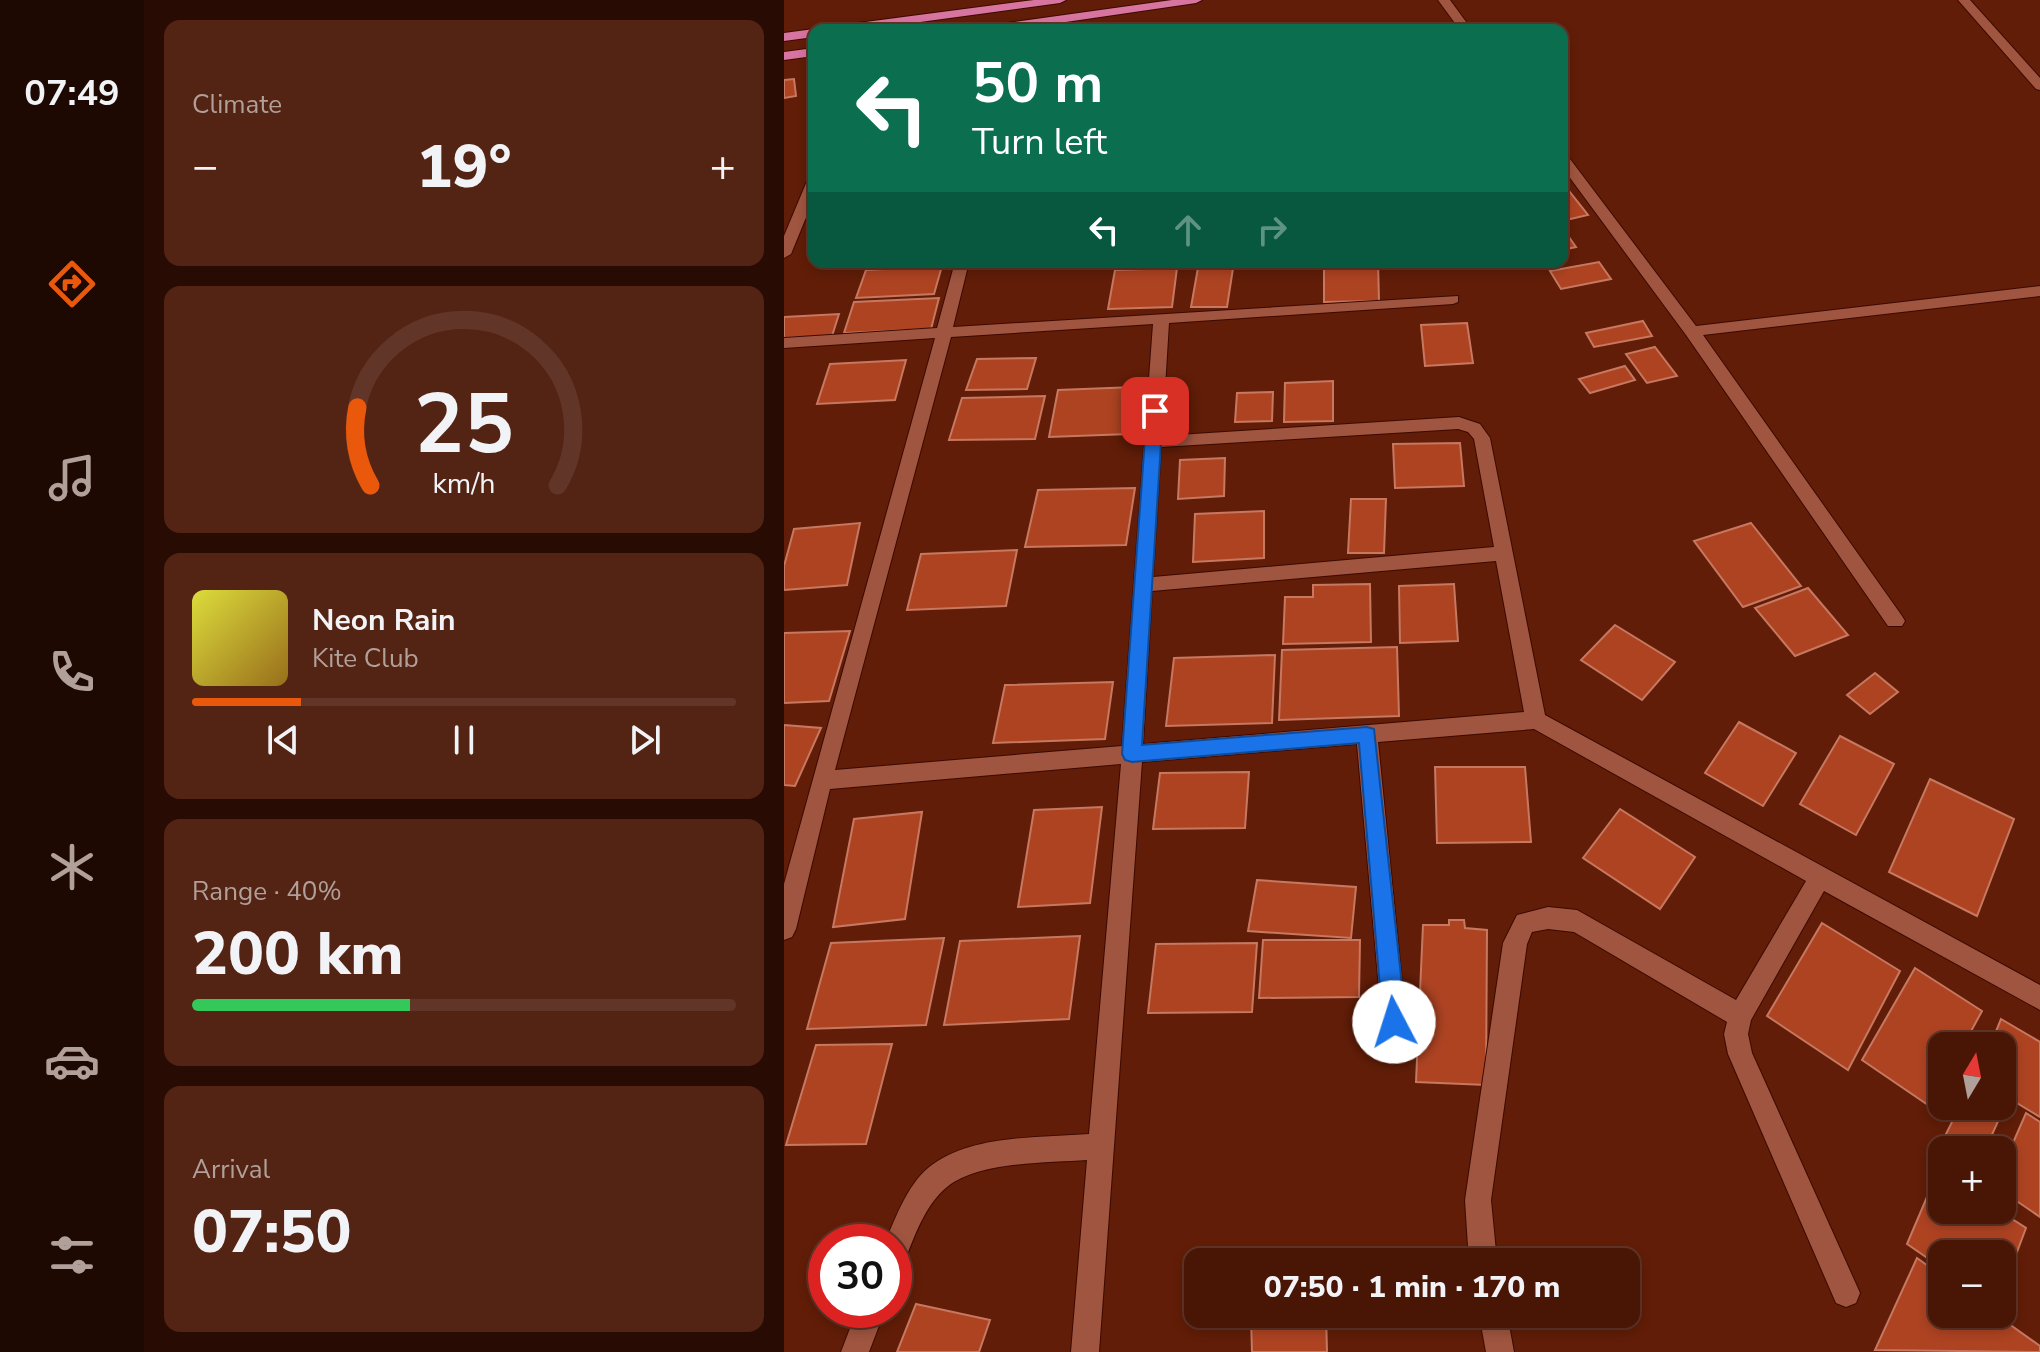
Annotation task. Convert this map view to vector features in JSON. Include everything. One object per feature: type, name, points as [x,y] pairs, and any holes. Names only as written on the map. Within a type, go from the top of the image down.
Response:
[{"type":"main road","points":[[879,24],[1056,0]]},
{"type":"main road","points":[[1047,24],[1196,0]]},
{"type":"main road","points":[[784,37],[808,34]]},
{"type":"main road","points":[[784,56],[808,53]]},
{"type":"street","points":[[1444,0],[1462,24]]},
{"type":"street","points":[[1964,0],[2040,86]]},
{"type":"street","points":[[1568,166],[1692,331],[1895,621]]},
{"type":"street","points":[[784,254],[808,196]]},
{"type":"street","points":[[784,929],[960,268]]},
{"type":"street","points":[[1692,331],[2040,291]]},
{"type":"street","points":[[784,343],[1453,299]]},
{"type":"street","points":[[1085,1352],[1132,754],[1161,319]]},
{"type":"street","points":[[1153,442],[1459,423],[1474,428],[1482,438],[1536,720]]},
{"type":"street","points":[[1143,585],[1504,553]]},
{"type":"street","points":[[822,780],[1536,720],[2040,998]]},
{"type":"street","points":[[1367,735],[1394,1022]]},
{"type":"street","points":[[1820,877],[1740,1016],[1736,1034],[1740,1054],[1846,1293]]},
{"type":"street","points":[[1482,1248],[1478,1200],[1484,1152],[1515,943],[1525,923],[1548,918],[1577,921],[1740,1016]]},
{"type":"street","points":[[907,1224],[939,1176],[979,1158],[1100,1146]]},
{"type":"street","points":[[855,1352],[864,1328]]},
{"type":"street","points":[[1496,1328],[1500,1352]]},
{"type":"building","points":[[794,79],[796,96],[784,98],[784,80]]},
{"type":"building","points":[[1568,190],[1588,215],[1568,220]]},
{"type":"building","points":[[1568,236],[1576,247],[1568,249]]},
{"type":"building","points":[[1599,262],[1611,279],[1561,289],[1550,271]]},
{"type":"building","points":[[941,268],[934,294],[856,298],[866,270]]},
{"type":"building","points":[[1177,268],[1172,307],[1108,309],[1115,270]]},
{"type":"building","points":[[1198,268],[1233,268],[1227,307],[1191,307]]},
{"type":"building","points":[[1324,268],[1378,268],[1379,301],[1324,302]]},
{"type":"building","points":[[939,298],[931,329],[844,333],[854,302]]},
{"type":"building","points":[[839,314],[832,336],[784,338],[784,317]]},
{"type":"building","points":[[1643,321],[1652,336],[1594,347],[1586,333]]},
{"type":"building","points":[[1467,323],[1473,363],[1425,366],[1421,325]]},
{"type":"building","points":[[1655,347],[1677,376],[1647,383],[1626,354]]},
{"type":"building","points":[[1036,358],[1027,389],[966,390],[977,359]]},
{"type":"building","points":[[906,360],[895,400],[817,404],[830,364]]},
{"type":"building","points":[[1625,366],[1635,380],[1590,393],[1579,379]]},
{"type":"building","points":[[1333,381],[1333,421],[1284,422],[1285,383]]},
{"type":"building","points":[[1134,387],[1129,434],[1049,437],[1058,390]]},
{"type":"building","points":[[1273,392],[1272,421],[1235,422],[1237,393]]},
{"type":"building","points":[[1045,396],[1035,439],[949,440],[962,398]]},
{"type":"building","points":[[1460,443],[1464,486],[1395,488],[1393,444]]},
{"type":"building","points":[[1225,458],[1224,496],[1178,499],[1180,460]]},
{"type":"building","points":[[1135,488],[1126,545],[1025,547],[1038,490]]},
{"type":"building","points":[[1351,499],[1386,499],[1384,553],[1348,553]]},
{"type":"building","points":[[1264,511],[1264,558],[1193,562],[1195,514]]},
{"type":"building","points":[[860,523],[847,585],[784,590],[784,566],[794,529]]},
{"type":"building","points":[[1751,523],[1801,586],[1743,607],[1694,541]]},
{"type":"building","points":[[1017,550],[1006,606],[907,610],[921,554]]},
{"type":"building","points":[[1370,584],[1371,642],[1283,644],[1285,597],[1313,597],[1313,585]]},
{"type":"building","points":[[1454,584],[1458,641],[1400,643],[1399,586]]},
{"type":"building","points":[[1808,588],[1848,635],[1795,656],[1755,608]]},
{"type":"building","points":[[1615,625],[1675,662],[1642,700],[1581,660]]},
{"type":"building","points":[[850,631],[829,701],[784,703],[784,633]]},
{"type":"building","points":[[1397,647],[1399,716],[1279,720],[1282,650]]},
{"type":"building","points":[[1275,655],[1272,723],[1166,726],[1174,658]]},
{"type":"building","points":[[1875,673],[1898,692],[1870,714],[1847,695]]},
{"type":"building","points":[[1113,682],[1105,739],[993,743],[1005,685]]},
{"type":"building","points":[[1739,722],[1796,753],[1763,806],[1705,773]]},
{"type":"building","points":[[784,725],[821,728],[795,786],[784,785]]},
{"type":"building","points":[[1840,736],[1894,764],[1856,835],[1800,804]]},
{"type":"building","points":[[1435,767],[1525,767],[1531,842],[1437,843]]},
{"type":"building","points":[[1249,772],[1245,828],[1153,829],[1160,773]]},
{"type":"building","points":[[1930,779],[2014,819],[1977,916],[1889,872]]},
{"type":"building","points":[[1102,807],[1090,903],[1018,907],[1034,810]]},
{"type":"building","points":[[1620,809],[1695,857],[1660,909],[1583,858]]},
{"type":"building","points":[[922,812],[905,919],[833,927],[854,819]]},
{"type":"building","points":[[1257,880],[1356,887],[1351,938],[1248,931]]},
{"type":"building","points":[[1449,920],[1464,920],[1465,928],[1487,930],[1486,1085],[1416,1082],[1423,925],[1449,925]]},
{"type":"building","points":[[1822,923],[1900,971],[1848,1070],[1767,1016]]},
{"type":"building","points":[[1080,936],[1069,1019],[944,1025],[960,941]]},
{"type":"building","points":[[944,938],[926,1025],[807,1029],[831,943]]},
{"type":"building","points":[[1263,940],[1360,940],[1359,997],[1259,998]]},
{"type":"building","points":[[1257,943],[1252,1012],[1148,1013],[1156,944]]},
{"type":"building","points":[[1915,968],[1982,1011],[1971,1032],[1928,1032],[1928,1105],[1862,1060]]},
{"type":"building","points":[[2001,1019],[2040,1042],[2040,1117],[2016,1102],[2016,1032],[1996,1032]]},
{"type":"building","points":[[892,1044],[866,1144],[786,1145],[816,1045]]},
{"type":"building","points":[[2026,1113],[2040,1122],[2040,1217],[2016,1201],[2016,1136]]},
{"type":"building","points":[[1953,1120],[1999,1120],[1991,1136],[1945,1136]]},
{"type":"building","points":[[1928,1195],[1928,1224],[2016,1224],[2016,1222],[2026,1228],[2016,1255],[2016,1240],[1928,1240],[1928,1258],[1907,1244]]},
{"type":"building","points":[[1917,1258],[1928,1266],[1928,1328],[2015,1328],[2040,1346],[2040,1352],[1875,1350]]},
{"type":"building","points":[[916,1304],[990,1320],[979,1352],[897,1352],[906,1328],[912,1328]]},
{"type":"building","points":[[1251,1328],[1326,1328],[1327,1352],[1252,1352]]},
{"type":"route","points":[[1155,411],[1132,754],[1367,735],[1394,1022]]}]
